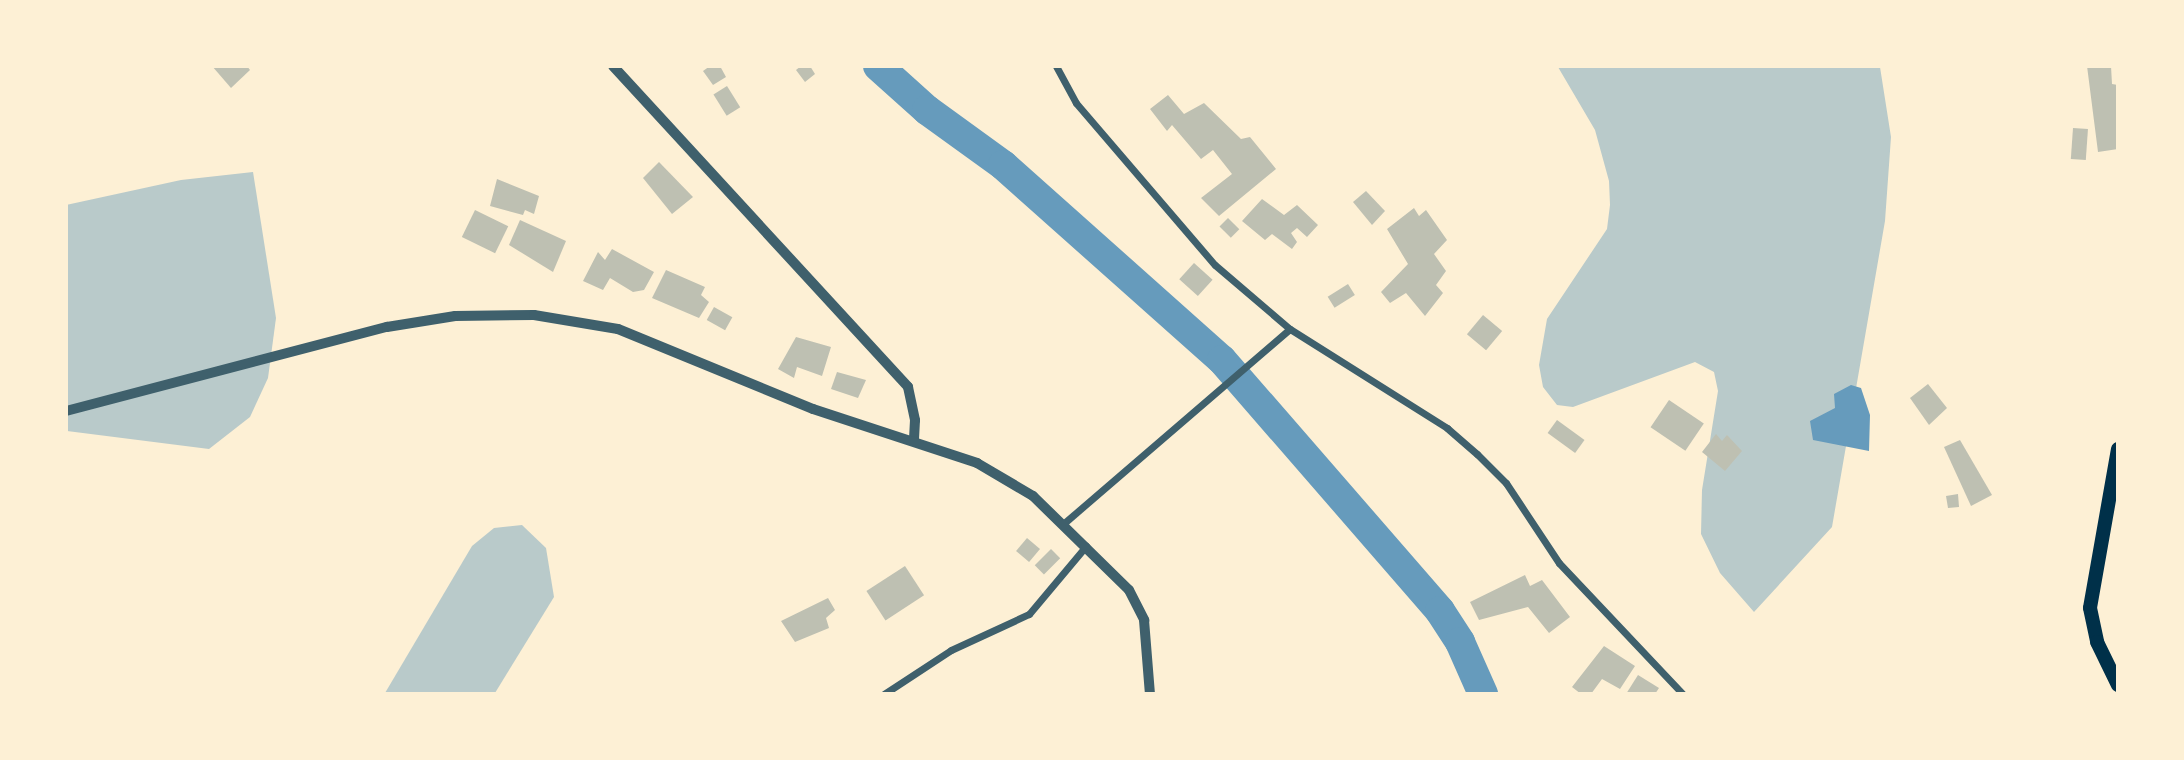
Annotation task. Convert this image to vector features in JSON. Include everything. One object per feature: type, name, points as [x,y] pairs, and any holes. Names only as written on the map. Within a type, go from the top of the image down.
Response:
[{"type":"main road","points":[[2118,449],[2090,608],[2097,642],[2118,685]]},
{"type":"street","points":[[613,66],[908,387],[915,420],[914,441]]},
{"type":"street","points":[[1056,66],[1076,103],[1215,265],[1290,329],[1447,428],[1478,454],[1506,483],[1559,563],[1684,694]]},
{"type":"street","points":[[66,411],[387,327],[455,316],[534,315],[618,329],[813,409],[914,441],[999,475],[1063,524],[1129,590],[1144,620],[1150,694]]},
{"type":"street","points":[[1063,524],[1290,329]]},
{"type":"street","points":[[884,694],[951,650],[1029,614],[1086,546]]},
{"type":"shaded area","points":[[1558,67],[1880,67],[1891,137],[1885,221],[1832,527],[1754,612],[1720,573],[1701,534],[1702,490],[1718,391],[1714,372],[1695,362],[1573,407],[1557,405],[1543,387],[1539,365],[1547,319],[1607,229],[1610,205],[1609,181],[1595,130]]},
{"type":"shaded area","points":[[253,172],[276,318],[268,378],[250,417],[209,449],[67,431],[66,205],[181,180]]},
{"type":"shaded area","points":[[522,525],[546,548],[554,597],[495,693],[385,693],[472,546],[494,528]]},
{"type":"water","points":[[1851,385],[1861,388],[1870,415],[1869,451],[1813,440],[1810,421],[1835,408],[1834,394]]},
{"type":"building","points":[[212,66],[247,66],[250,70],[231,88]]},
{"type":"building","points":[[710,66],[720,66],[726,77],[713,85],[703,71]]},
{"type":"building","points":[[801,66],[810,66],[815,74],[805,82],[796,70]]},
{"type":"building","points":[[2087,66],[2111,66],[2112,84],[2118,85],[2118,149],[2098,152]]},
{"type":"building","points":[[727,86],[740,107],[727,116],[713,94]]},
{"type":"building","points":[[1168,95],[1184,114],[1204,103],[1241,139],[1250,137],[1276,169],[1219,216],[1201,198],[1232,174],[1213,150],[1201,159],[1172,125],[1167,131],[1150,109]]},
{"type":"building","points":[[2073,128],[2088,129],[2086,160],[2071,159]]},
{"type":"building","points":[[659,162],[693,197],[672,214],[643,178]]},
{"type":"building","points":[[497,179],[539,196],[534,214],[525,210],[523,215],[490,206]]},
{"type":"building","points":[[1366,191],[1385,211],[1372,225],[1353,202]]},
{"type":"building","points":[[1262,199],[1284,215],[1297,205],[1318,225],[1307,237],[1297,228],[1291,233],[1297,242],[1292,249],[1272,234],[1265,240],[1242,221]]},
{"type":"building","points":[[1414,208],[1419,216],[1426,210],[1447,240],[1434,254],[1446,271],[1436,285],[1443,293],[1425,316],[1406,293],[1390,303],[1381,292],[1408,264],[1387,229]]},
{"type":"building","points":[[475,210],[508,226],[495,253],[462,237]]},
{"type":"building","points":[[1228,218],[1239,229],[1231,238],[1220,226]]},
{"type":"building","points":[[520,220],[566,241],[553,272],[509,245]]},
{"type":"building","points":[[612,249],[654,272],[644,290],[633,292],[610,278],[603,290],[583,281],[598,252],[605,260]]},
{"type":"building","points":[[1194,263],[1213,280],[1198,296],[1179,279]]},
{"type":"building","points":[[666,270],[705,287],[701,295],[709,302],[699,318],[652,298]]},
{"type":"building","points":[[1348,284],[1355,295],[1335,308],[1328,297]]},
{"type":"building","points":[[714,307],[732,317],[725,330],[707,320]]},
{"type":"building","points":[[1483,315],[1502,331],[1486,350],[1467,334]]},
{"type":"building","points":[[796,337],[831,347],[822,376],[797,367],[794,378],[778,369]]},
{"type":"building","points":[[837,372],[866,380],[858,398],[831,389]]},
{"type":"building","points":[[1928,384],[1947,408],[1929,425],[1910,398]]},
{"type":"building","points":[[1669,400],[1704,423],[1685,451],[1651,427]]},
{"type":"building","points":[[1557,420],[1585,440],[1575,453],[1548,433]]},
{"type":"building","points":[[1716,434],[1722,441],[1727,435],[1742,451],[1725,471],[1702,452]]},
{"type":"building","points":[[1960,440],[1992,495],[1971,506],[1944,447]]},
{"type":"building","points":[[1958,494],[1959,507],[1948,508],[1946,496]]},
{"type":"building","points":[[1027,538],[1040,549],[1029,562],[1016,551]]},
{"type":"building","points":[[1051,549],[1060,558],[1044,574],[1035,565]]},
{"type":"building","points":[[905,566],[924,595],[885,620],[866,591]]},
{"type":"building","points":[[1525,575],[1530,586],[1542,580],[1570,617],[1549,633],[1528,607],[1479,620],[1470,602]]},
{"type":"building","points":[[828,598],[835,610],[826,618],[829,628],[795,642],[781,621]]},
{"type":"building","points":[[1604,646],[1635,666],[1620,689],[1602,679],[1591,694],[1581,694],[1572,687]]},
{"type":"building","points":[[1638,675],[1659,688],[1655,694],[1626,694]]},
{"type":"waterway","points":[[878,66],[927,110],[1003,165],[1222,360],[1440,611],[1460,642],[1483,694]]}]
